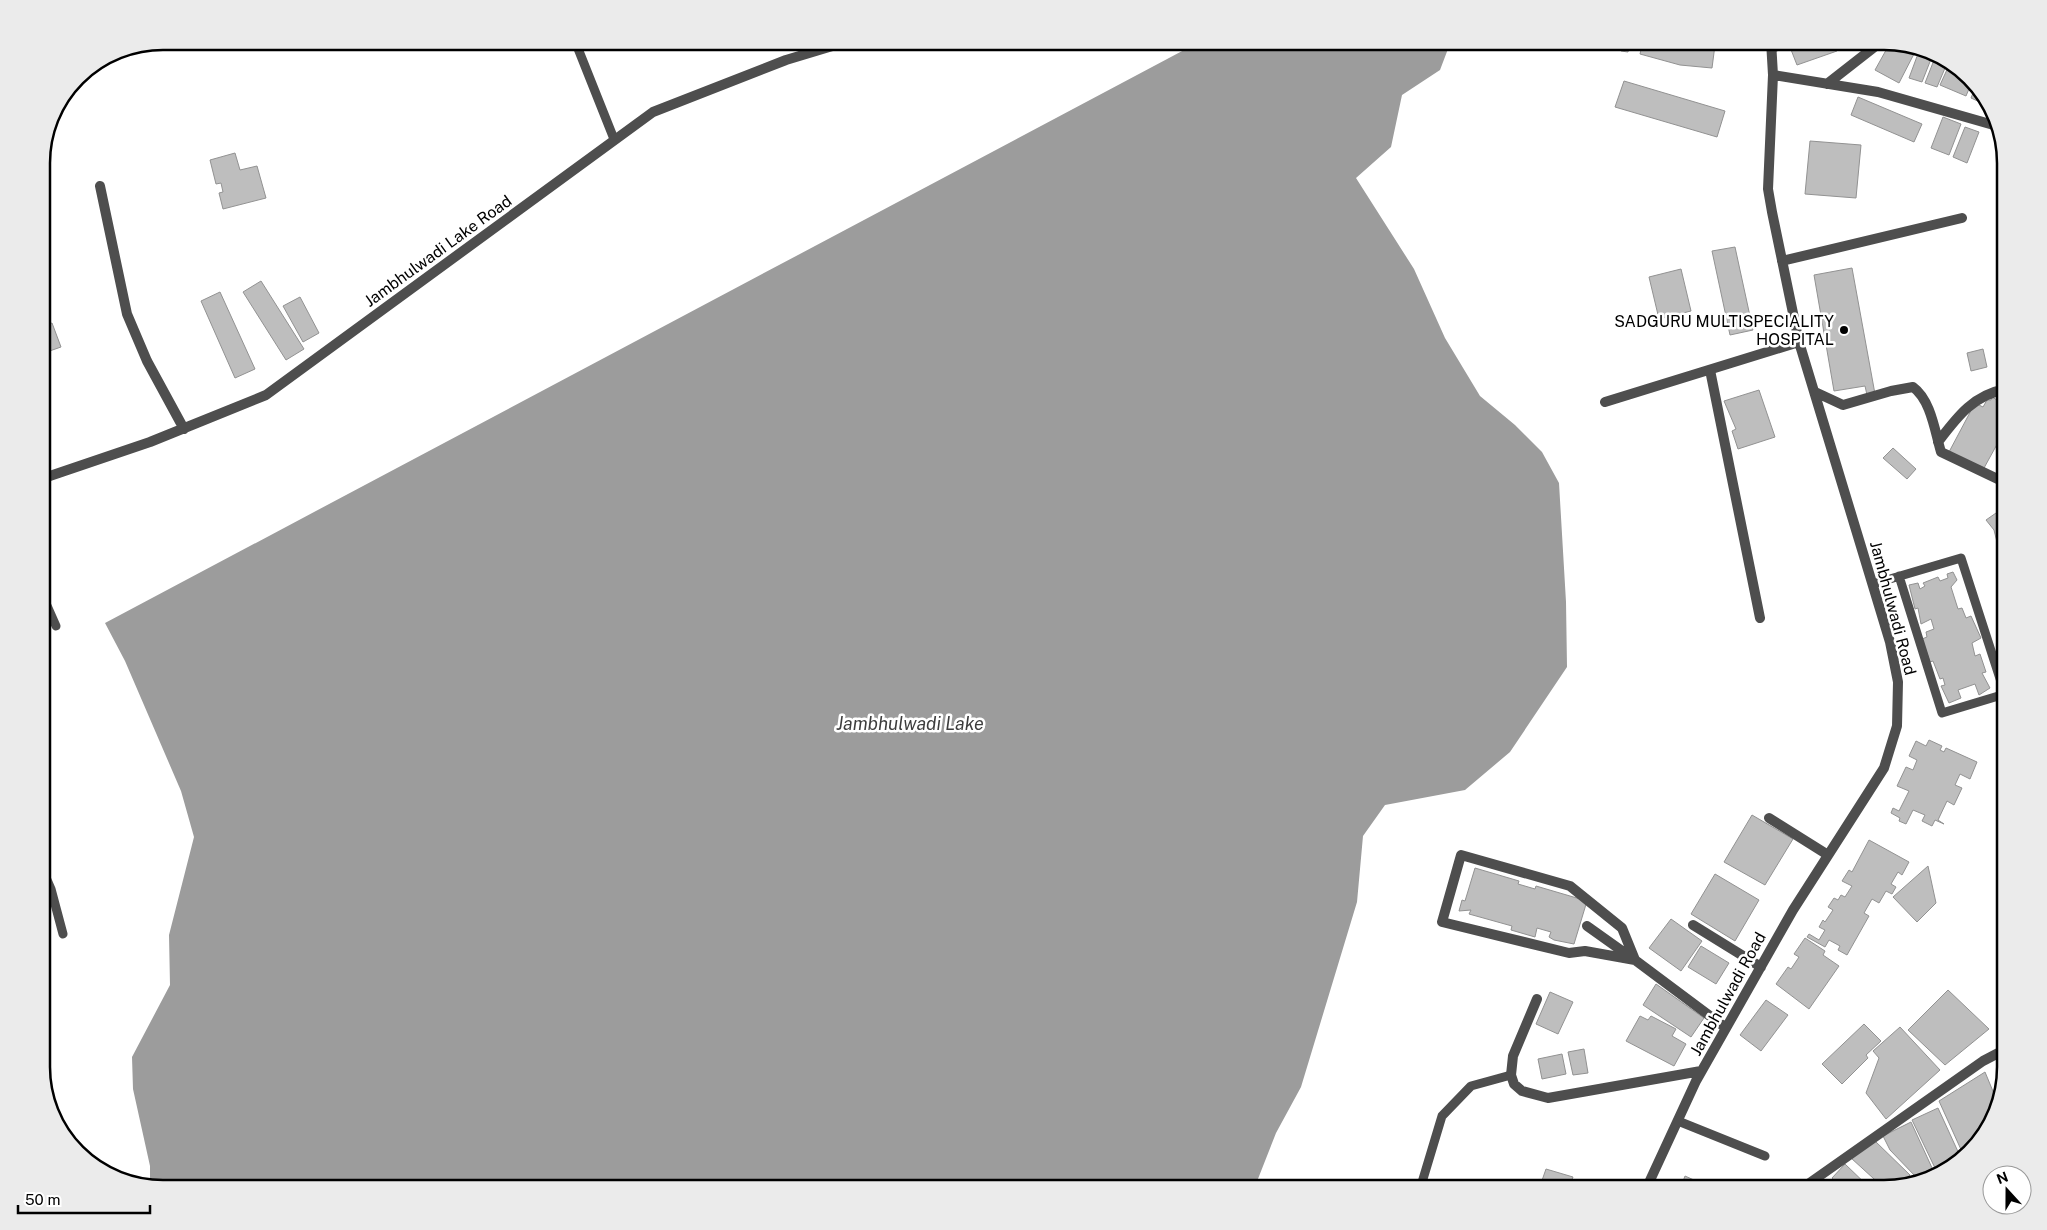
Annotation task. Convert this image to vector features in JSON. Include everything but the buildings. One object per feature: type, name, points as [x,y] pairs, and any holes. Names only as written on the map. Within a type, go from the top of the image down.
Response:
[{"type":"street","name":"Jambhulwadi Lake Road","points":[[50,476],[184,429],[266,395],[652,112],[786,60],[819,50]]},
{"type":"street","name":"Jambhulwadi Road","points":[[1650,1180],[1701,1072],[1792,910],[1884,768],[1897,726],[1898,682],[1890,642],[1799,342],[1768,189],[1773,75],[1772,50]]},
{"type":"street","points":[[1827,84],[1870,50]]},
{"type":"street","points":[[1773,75],[1878,92],[1990,124]]},
{"type":"street","points":[[100,186],[127,314],[147,361],[184,429]]},
{"type":"street","points":[[1782,261],[1962,218]]},
{"type":"street","points":[[1605,402],[1799,342]]},
{"type":"street","points":[[1710,370],[1760,618]]},
{"type":"street","points":[[1815,392],[1843,405],[1890,391],[1913,387],[1920,392],[1925,403],[1941,452],[1997,479]]},
{"type":"street","points":[[1938,442],[1960,413],[1976,400],[1997,391]]},
{"type":"street","points":[[1769,818],[1828,855]]},
{"type":"street","points":[[1461,855],[1570,886],[1622,928],[1635,960],[1585,951],[1569,953],[1442,922],[1461,855]]},
{"type":"street","points":[[1693,925],[1761,967]]},
{"type":"street","points":[[1587,926],[1726,1028]]},
{"type":"street","points":[[1537,999],[1513,1056],[1511,1075],[1514,1084],[1522,1091],[1548,1098],[1701,1072]]},
{"type":"street","points":[[1814,1180],[1983,1061],[1997,1054]]},
{"type":"lane","points":[[579,50],[614,139]]},
{"type":"lane","points":[[1873,584],[1961,558],[1997,669]]},
{"type":"lane","points":[[1899,576],[1942,713],[1997,696]]},
{"type":"lane","points":[[50,611],[56,626]]},
{"type":"lane","points":[[50,886],[63,934]]},
{"type":"lane","points":[[1423,1180],[1442,1116],[1471,1086],[1511,1075]]},
{"type":"lane","points":[[1678,1121],[1765,1156]]},
{"type":"water","name":"Jambhulwadi Lake","points":[[1184,50],[1448,50],[1440,70],[1402,95],[1391,147],[1356,178],[1414,269],[1445,338],[1480,396],[1515,425],[1542,452],[1559,483],[1566,602],[1567,667],[1510,752],[1465,790],[1385,805],[1363,836],[1357,902],[1301,1087],[1276,1133],[1258,1180],[163,1180],[150,1179],[150,1166],[133,1089],[132,1057],[170,985],[169,935],[194,837],[181,791],[125,661],[105,623]]},
{"type":"place","name":"SADGURU MULTISPECIALITY HOSPITAL","points":[[1844,330]]}]
